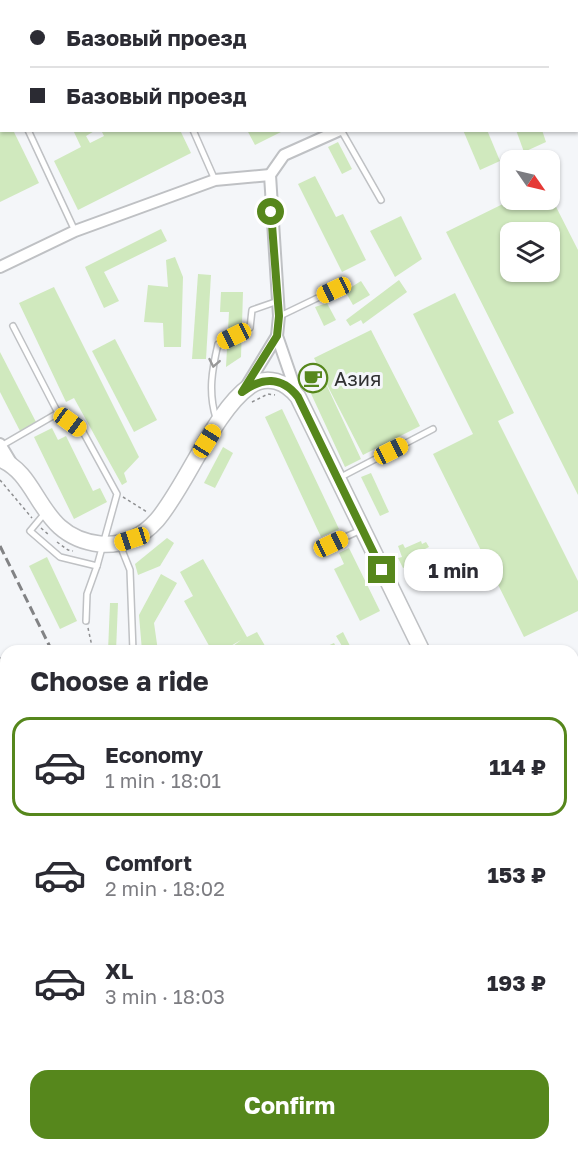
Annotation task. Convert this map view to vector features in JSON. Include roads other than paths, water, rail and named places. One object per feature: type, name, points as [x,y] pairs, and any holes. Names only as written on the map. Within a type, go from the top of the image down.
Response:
[{"type":"street","points":[[336,132],[284,156],[270,175],[279,316],[277,336],[298,397],[419,645]]},
{"type":"street","points":[[0,267],[75,231],[215,180],[270,175]]},
{"type":"street","points":[[3,452],[46,513],[72,536],[101,544],[120,543],[132,539],[156,521],[277,336]]},
{"type":"street","points":[[242,392],[252,385],[270,380],[285,385],[298,397]]},
{"type":"lane","points":[[29,132],[75,231]]},
{"type":"lane","points":[[194,132],[215,180]]},
{"type":"lane","points":[[341,132],[381,200]]},
{"type":"lane","points":[[279,316],[334,290]]},
{"type":"lane","points":[[218,424],[210,400],[211,380],[218,344],[250,328],[252,310],[278,302]]},
{"type":"lane","points":[[13,326],[58,413],[82,430],[117,494],[87,594],[86,621]]},
{"type":"lane","points":[[3,452],[58,413]]},
{"type":"lane","points":[[337,479],[433,429]]},
{"type":"lane","points":[[46,513],[30,531],[60,557],[97,566]]},
{"type":"lane","points":[[319,549],[362,529]]},
{"type":"lane","points":[[120,543],[130,570],[133,645]]},
{"type":"railway","points":[[0,546],[49,645]]},
{"type":"place","name":"Азия","points":[[313,378]]}]
